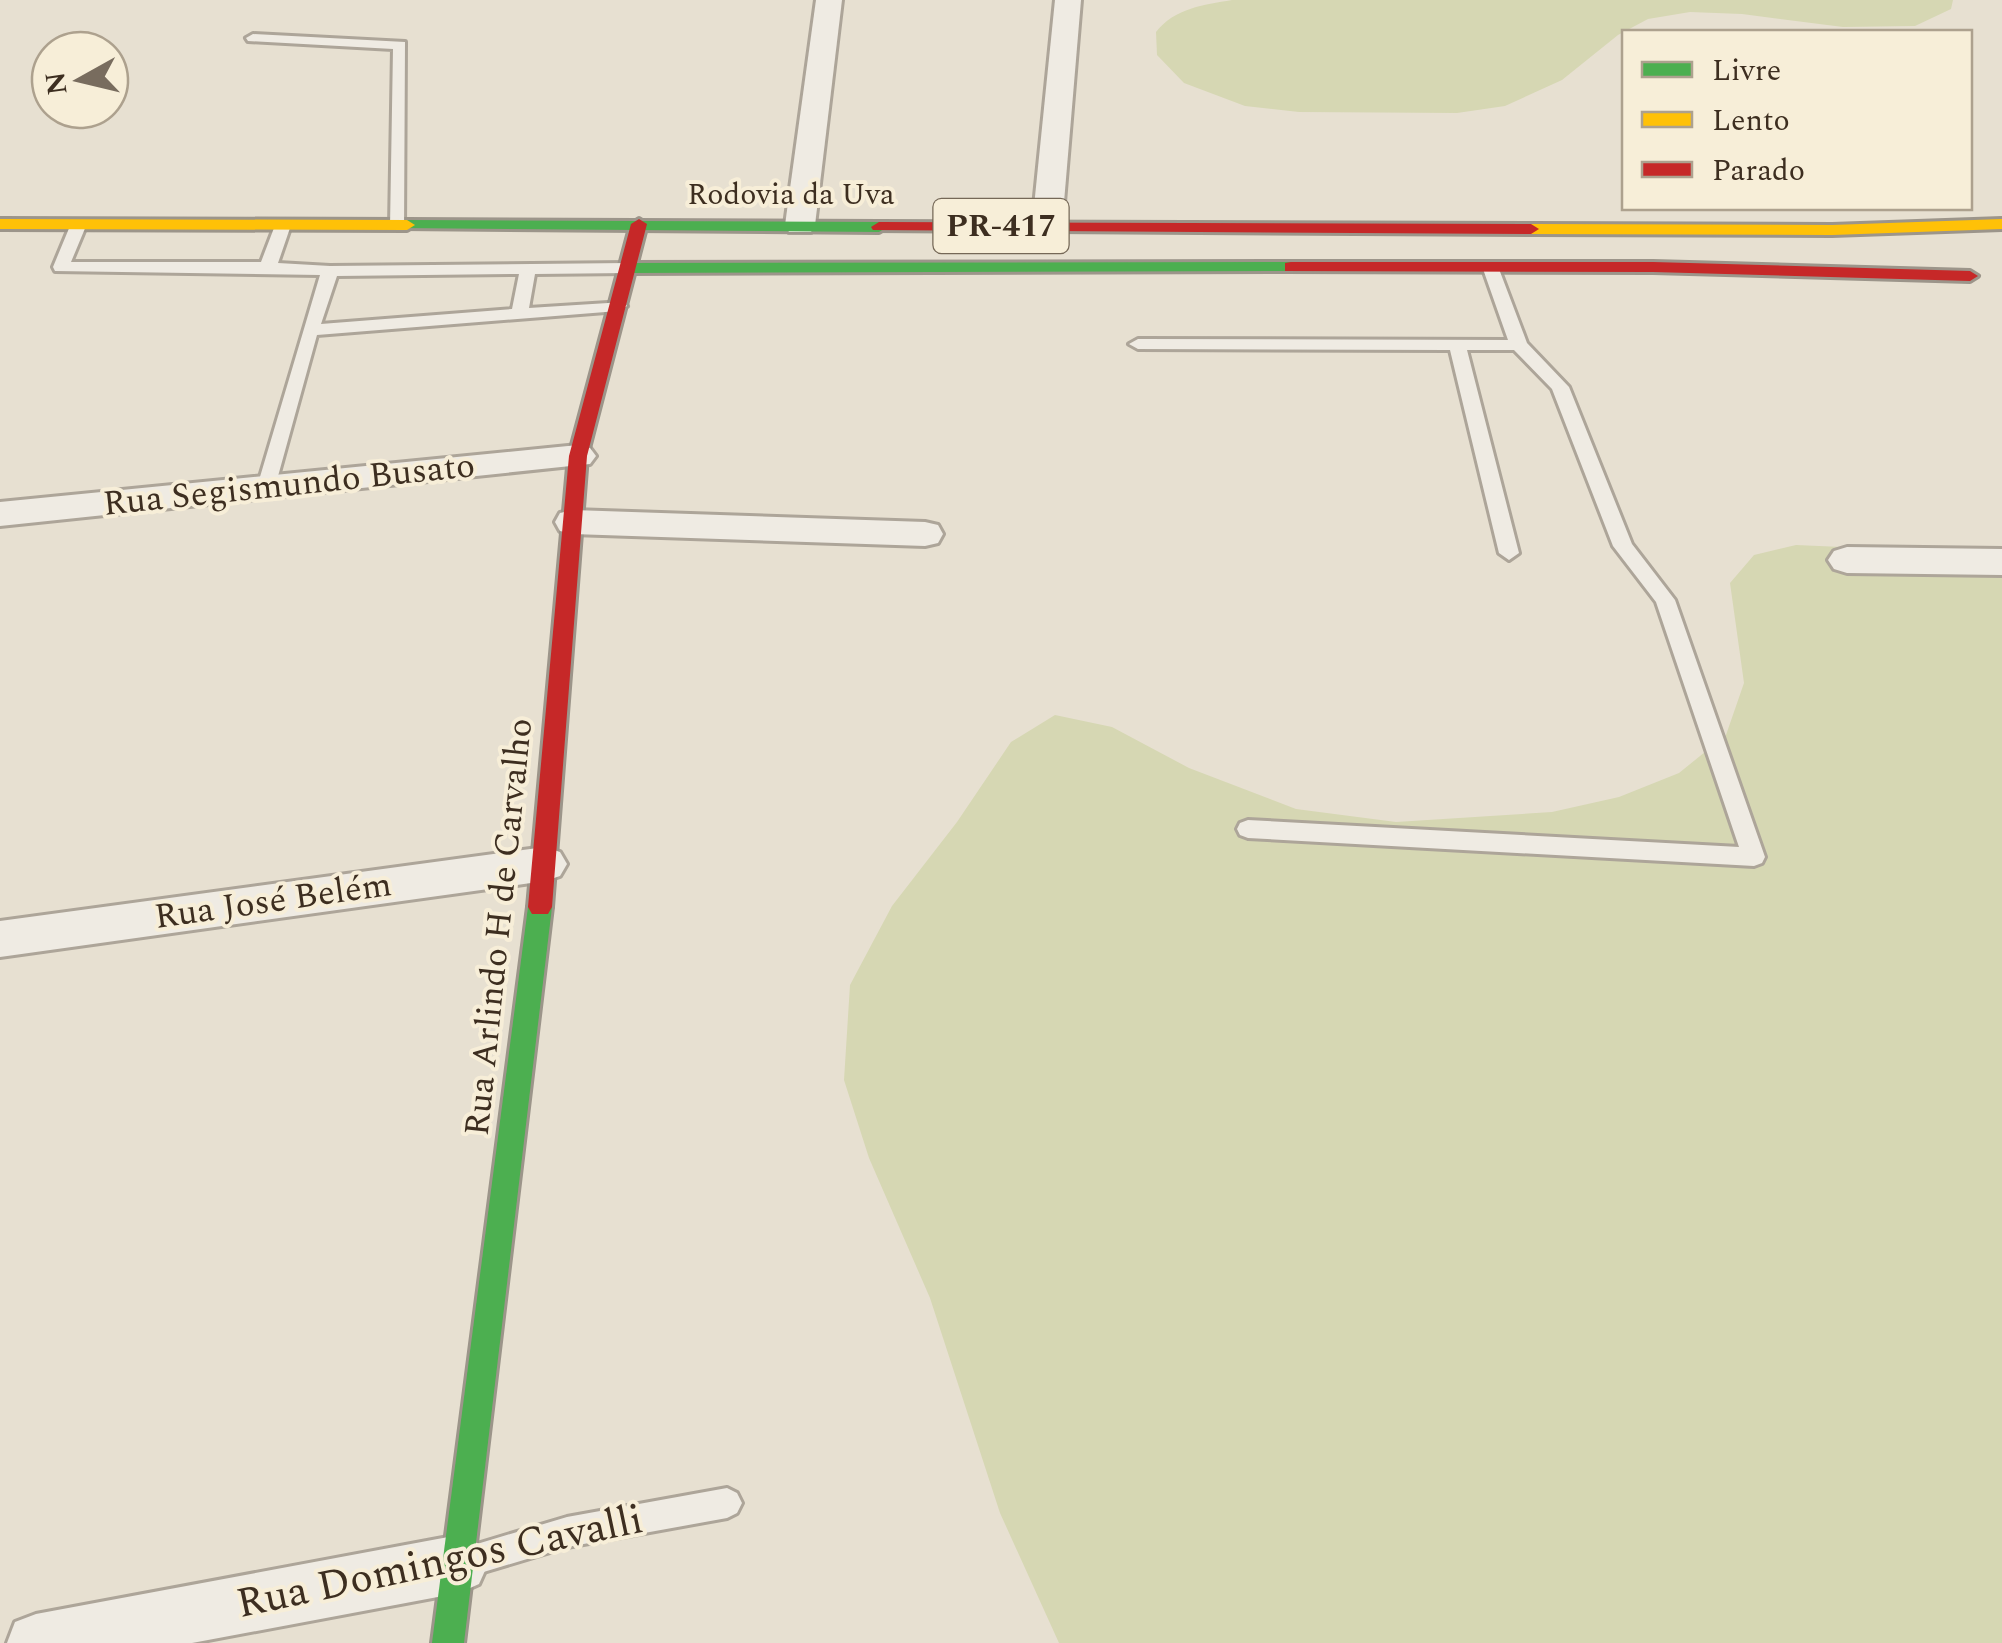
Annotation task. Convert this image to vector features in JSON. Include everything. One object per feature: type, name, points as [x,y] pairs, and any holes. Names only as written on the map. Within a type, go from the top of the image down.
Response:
[{"type":"main road","name":"Rodovia da Uva","points":[[0,224],[282,228],[639,224],[1832,230],[2002,224]]},
{"type":"main road","name":"Rua Arlindo H de Carvalho","points":[[448,1643],[546,864],[578,456],[639,224]]},
{"type":"main road","points":[[628,268],[1653,267],[1970,276]]},
{"type":"street","points":[[800,225],[828,0]]},
{"type":"street","points":[[1046,226],[1068,0]]},
{"type":"street","name":"Rua Segismundo Busato","points":[[0,514],[578,456]]},
{"type":"street","points":[[573,522],[925,534]]},
{"type":"street","points":[[1847,560],[2002,562]]},
{"type":"street","name":"Rua José Belém","points":[[0,938],[546,864]]},
{"type":"street","name":"Rua Domingos Cavalli","points":[[36,1643],[459,1564]]},
{"type":"lane","points":[[252,38],[400,45],[398,227]]},
{"type":"lane","points":[[78,226],[61,268],[628,268]]},
{"type":"lane","points":[[268,266],[282,228]]},
{"type":"lane","points":[[520,315],[528,268]]},
{"type":"lane","points":[[1248,829],[1754,857],[1665,600],[1623,546],[1560,387],[1519,345],[1490,269]]},
{"type":"lane","points":[[266,487],[330,271]]},
{"type":"lane","points":[[310,330],[618,306]]},
{"type":"lane","points":[[1138,344],[1519,345]]},
{"type":"lane","points":[[1456,345],[1509,552]]},
{"type":"lane","name":"Rua Domingos Cavalli","points":[[459,1564],[566,1532],[726,1503]]},
{"type":"green space","points":[[1232,0],[1953,0],[1951,9],[1915,26],[1843,27],[1742,14],[1690,12],[1648,19],[1622,30],[1562,80],[1505,106],[1457,113],[1299,112],[1245,106],[1184,83],[1157,55],[1156,32],[1172,18],[1200,6]]},
{"type":"green space","points":[[1796,545],[2002,554],[2002,1643],[1059,1643],[1000,1513],[930,1298],[869,1158],[844,1080],[850,985],[892,906],[957,822],[1011,742],[1055,715],[1112,727],[1189,768],[1296,809],[1396,822],[1552,812],[1619,797],[1679,773],[1726,735],[1744,683],[1730,583],[1754,555]]},
{"type":"traffic: fast","points":[[407,225],[879,227]]},
{"type":"traffic: fast","points":[[628,268],[1291,267]]},
{"type":"traffic: fast","points":[[448,1643],[540,907]]},
{"type":"traffic: slow","points":[[0,224],[407,225]]},
{"type":"traffic: slow","points":[[1531,229],[1832,230],[2002,224]]},
{"type":"traffic: jam","points":[[540,907],[578,456],[639,224]]},
{"type":"traffic: jam","points":[[879,227],[1531,229]]},
{"type":"traffic: jam","points":[[1291,267],[1653,267],[1970,276]]}]
